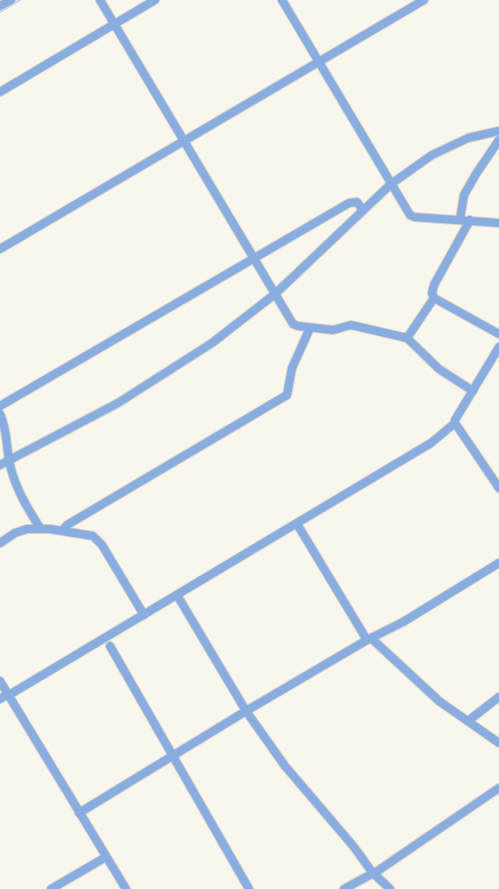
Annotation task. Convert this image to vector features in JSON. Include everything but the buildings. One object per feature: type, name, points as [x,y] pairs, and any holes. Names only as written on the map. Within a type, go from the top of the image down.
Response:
[{"type":"street","points":[[0,6],[11,0]]},
{"type":"street","points":[[100,0],[293,324],[310,328],[333,330],[351,325],[407,338],[414,342],[439,369],[474,391]]},
{"type":"street","points":[[0,92],[155,0]]},
{"type":"street","points":[[282,0],[410,215],[414,217],[460,219],[499,224]]},
{"type":"street","points":[[0,249],[320,62],[413,3],[424,0]]},
{"type":"street","points":[[0,465],[118,403],[152,383],[212,343],[275,294],[391,184],[432,155],[468,138],[499,131]]},
{"type":"street","points":[[460,219],[464,194],[499,140]]},
{"type":"street","points":[[0,406],[349,203],[357,202],[363,210]]},
{"type":"street","points":[[470,220],[434,285],[432,293],[434,298],[499,334]]},
{"type":"street","points":[[407,338],[434,298]]},
{"type":"street","points":[[63,530],[74,521],[287,395],[292,368],[310,328]]},
{"type":"street","points":[[0,699],[144,615],[431,443],[454,423],[499,347]]},
{"type":"street","points":[[0,414],[3,422],[9,460],[17,488],[40,528]]},
{"type":"street","points":[[454,423],[499,488]]},
{"type":"street","points":[[297,524],[369,639],[434,697],[499,743]]},
{"type":"street","points":[[0,543],[27,529],[40,528],[63,530],[93,536],[98,539],[144,615]]},
{"type":"street","points":[[79,813],[173,757],[246,711],[369,639],[403,622],[499,563]]},
{"type":"street","points":[[177,595],[246,711],[301,787],[354,847],[372,872],[390,889]]},
{"type":"street","points":[[110,646],[250,889]]},
{"type":"street","points":[[0,681],[126,889]]},
{"type":"street","points":[[468,721],[499,697]]},
{"type":"street","points":[[344,889],[372,872],[379,870],[499,788]]},
{"type":"street","points":[[51,889],[106,857]]},
{"type":"waterway","points":[[0,12],[20,0]]}]
